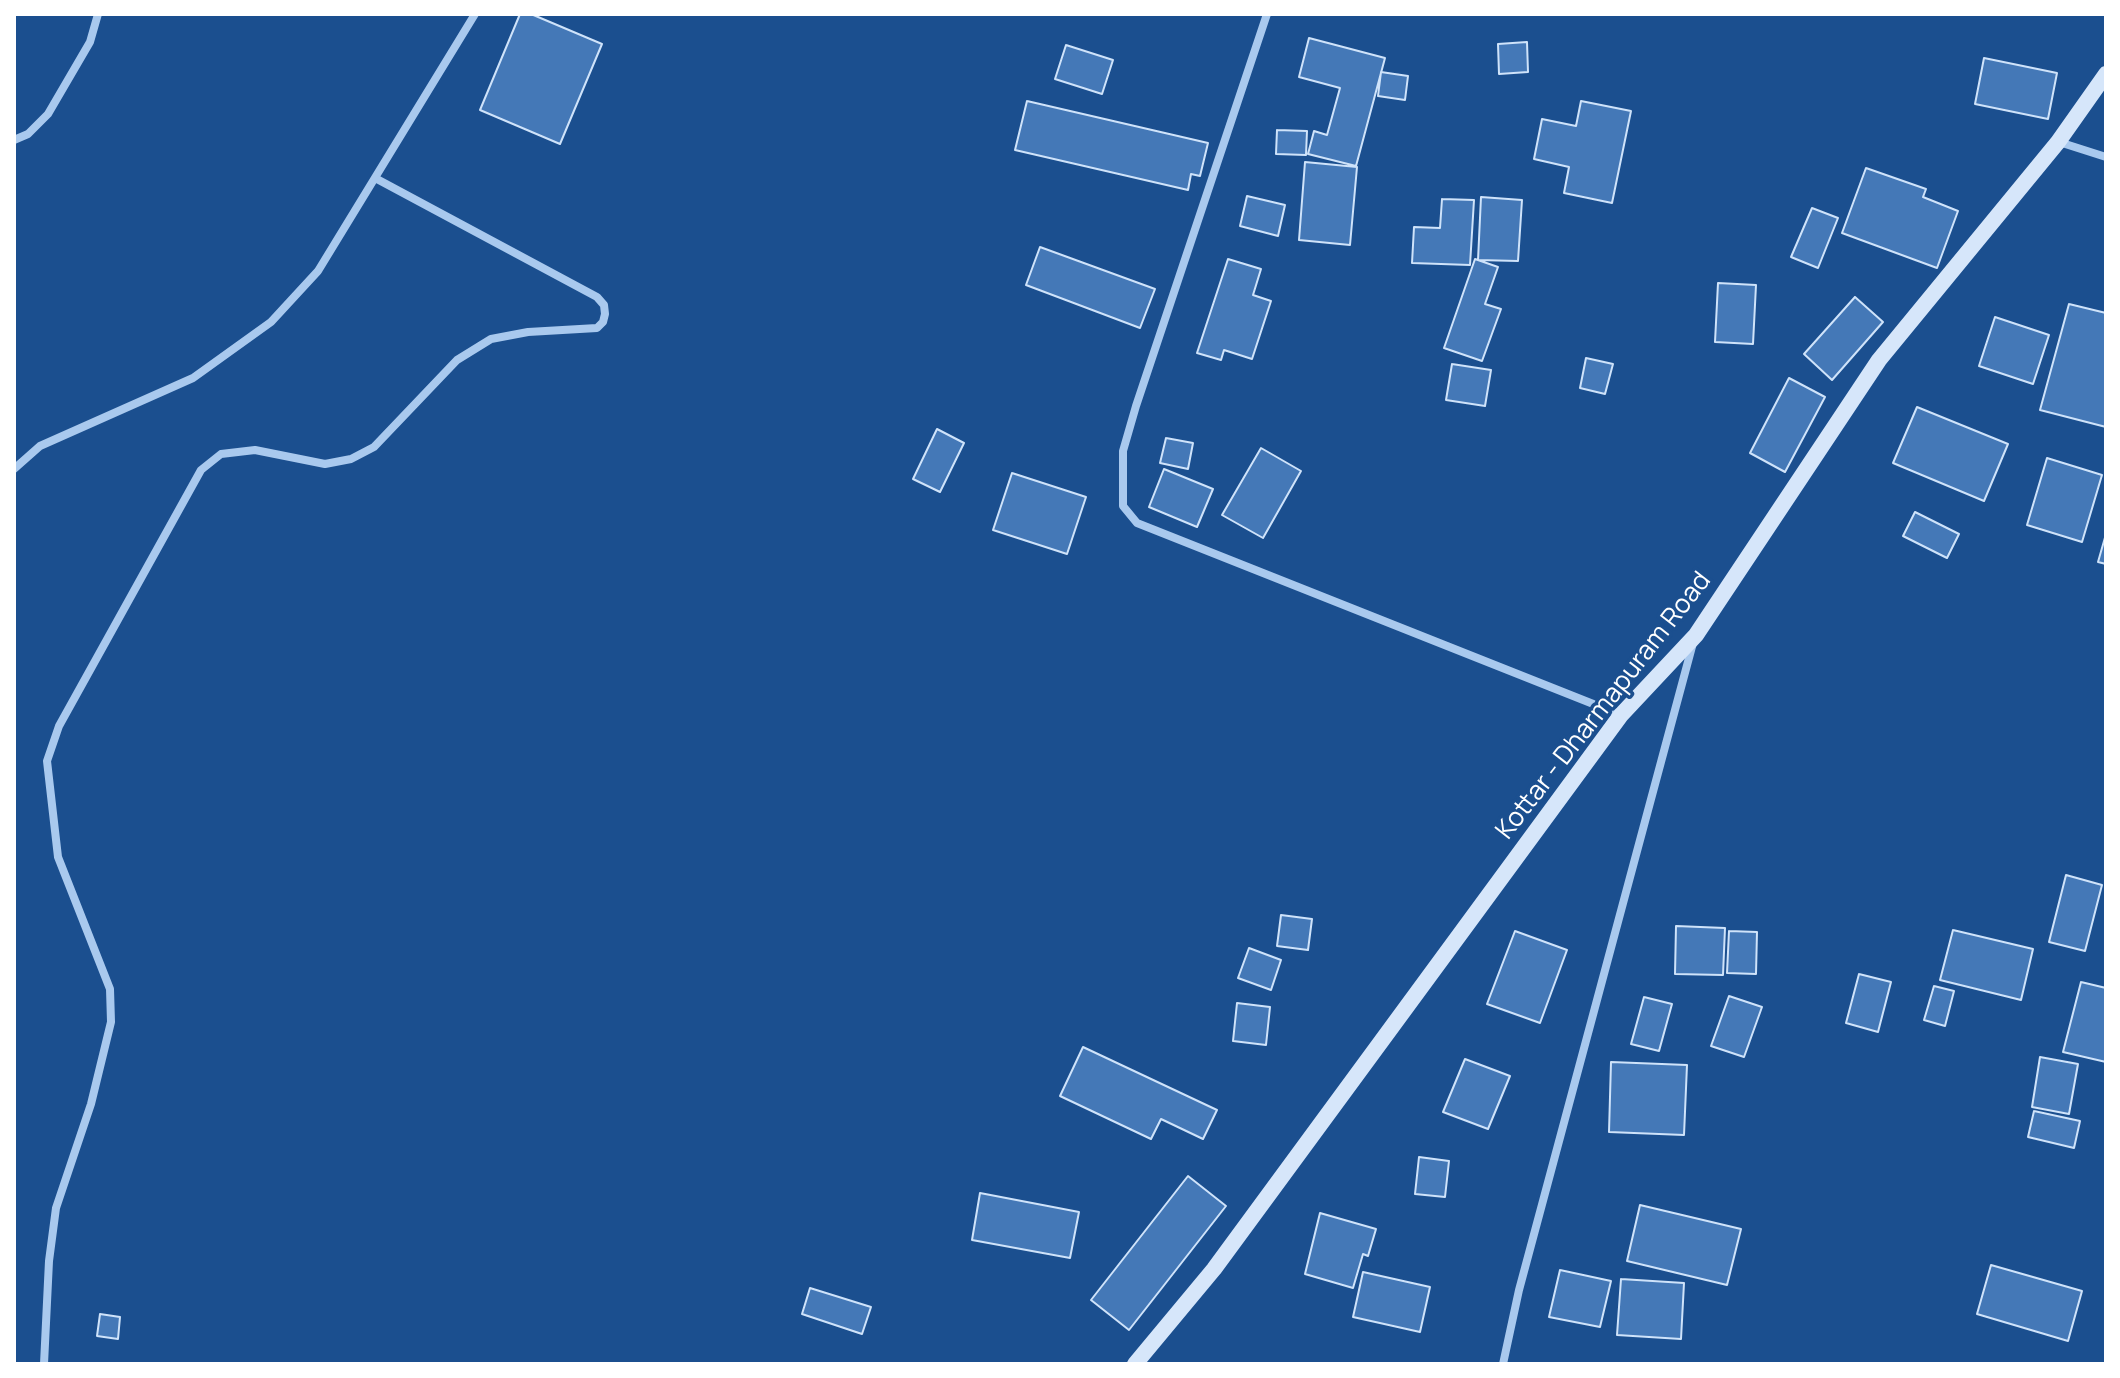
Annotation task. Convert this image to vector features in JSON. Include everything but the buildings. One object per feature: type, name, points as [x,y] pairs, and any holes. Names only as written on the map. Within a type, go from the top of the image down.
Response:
[{"type":"main road","name":"Kottar - Dharmapuram Road","points":[[1135,1364],[1224,1256],[1621,715],[1696,635],[1879,360],[2058,142],[2106,74]]},
{"type":"street","points":[[14,140],[28,134],[48,114],[90,42],[98,14]]},
{"type":"street","points":[[14,469],[40,446],[193,378],[271,322],[318,271],[475,14]]},
{"type":"street","points":[[1267,14],[1127,436],[1121,478],[1123,506],[1137,523],[1621,715]]},
{"type":"street","points":[[2058,142],[2106,157]]},
{"type":"street","points":[[44,1364],[49,1261],[56,1208],[91,1104],[111,1022],[110,989],[58,857],[47,761],[59,726],[201,470],[221,454],[255,450],[325,464],[351,459],[374,447],[457,360],[491,339],[528,332],[585,330],[597,328],[603,322],[604,305],[597,297],[375,178]]},
{"type":"street","points":[[1503,1364],[1523,1275],[1696,635]]}]
